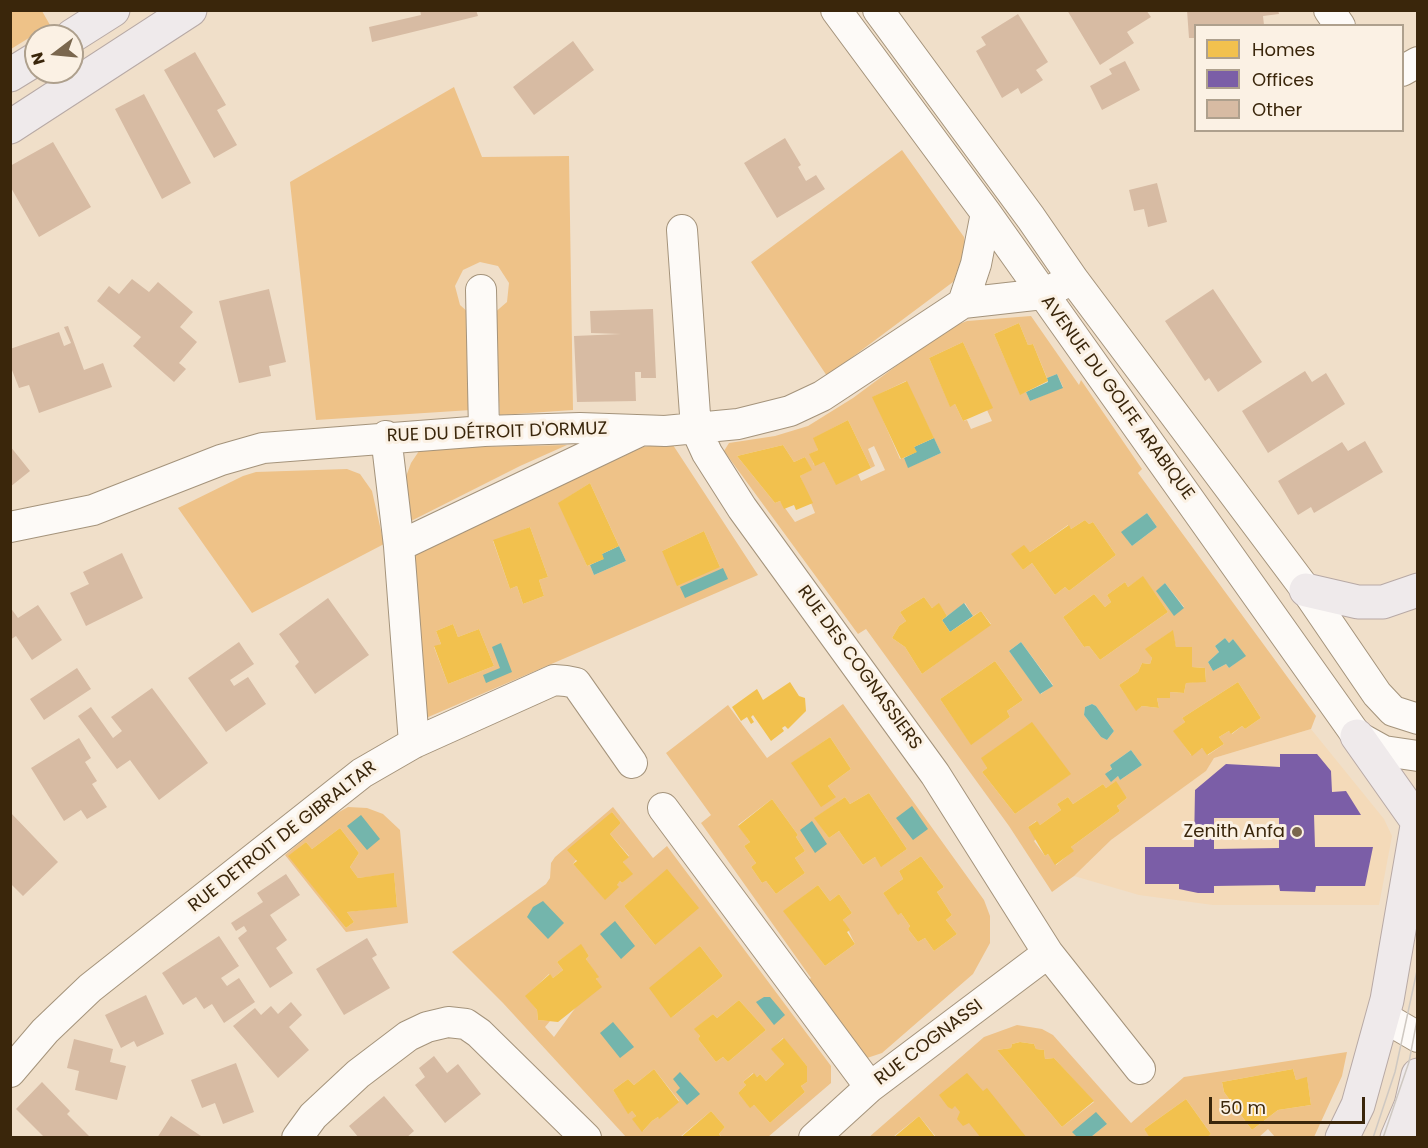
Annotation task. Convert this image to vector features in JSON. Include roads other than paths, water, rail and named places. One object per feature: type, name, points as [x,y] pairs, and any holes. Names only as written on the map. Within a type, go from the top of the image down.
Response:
[{"type":"main road","points":[[84,28],[113,10]]},
{"type":"main road","points":[[10,127],[190,10]]},
{"type":"main road","points":[[10,75],[24,66]]},
{"type":"main road","points":[[1306,590],[1358,602],[1383,602],[1418,590]]},
{"type":"main road","points":[[1342,1137],[1358,1105],[1385,1008],[1417,820],[1357,736]]},
{"type":"main road","points":[[1397,1137],[1415,1094]]},
{"type":"street","name":"AVENUE DU GOLFE ARABIQUE","points":[[878,10],[1073,279],[1306,590],[1377,694],[1393,711],[1418,719]]},
{"type":"street","points":[[1329,10],[1339,24]]},
{"type":"street","name":"AVENUE DU GOLFE ARABIQUE","points":[[851,16],[986,213],[1357,736],[1384,751],[1418,756]]},
{"type":"street","points":[[1404,70],[1418,62]]},
{"type":"street","points":[[963,303],[976,264],[986,213]]},
{"type":"street","name":"RUE DES COGNASSIERS","points":[[682,230],[696,429],[707,453],[736,499],[935,774],[1048,953],[1140,1069]]},
{"type":"street","points":[[1043,294],[1073,279]]},
{"type":"street","points":[[481,290],[484,431]]},
{"type":"street","name":"RUE DU DÉTROIT D'ORMUZ","points":[[10,527],[93,510],[221,460],[263,448],[386,436],[484,431],[580,428],[641,431],[696,429],[738,424],[809,403],[841,385],[963,303],[1043,294]]},
{"type":"street","points":[[399,546],[641,431]]},
{"type":"street","points":[[386,436],[399,546],[414,743]]},
{"type":"street","name":"RUE DETROIT DE GIBRALTAR","points":[[10,1072],[45,1031],[90,988],[362,773],[414,743],[554,680],[566,681],[576,683],[632,763]]},
{"type":"street","points":[[663,808],[870,1087]]},
{"type":"street","name":"RUE COGNASSI","points":[[814,1137],[870,1087],[1048,953]]},
{"type":"street","points":[[1385,1008],[1418,1016]]},
{"type":"street","points":[[1385,1008],[1418,1037]]},
{"type":"street","points":[[297,1137],[313,1116],[358,1074],[408,1036],[427,1027],[448,1022],[466,1024],[479,1033],[586,1137]]},
{"type":"water","points":[[1057,374],[1063,388],[1030,401],[1026,392],[1048,382],[1047,378]]},
{"type":"water","points":[[934,438],[941,453],[908,468],[904,458],[916,452],[914,447]]},
{"type":"water","points":[[1147,513],[1157,527],[1132,546],[1121,532]]},
{"type":"water","points":[[619,546],[626,561],[594,575],[590,565],[603,559],[602,554]]},
{"type":"water","points":[[723,568],[728,579],[685,598],[680,587]]},
{"type":"water","points":[[1165,583],[1184,608],[1174,616],[1156,591]]},
{"type":"water","points":[[964,603],[973,616],[950,632],[942,620]]},
{"type":"water","points":[[1225,638],[1229,643],[1233,639],[1246,656],[1229,668],[1226,664],[1213,671],[1208,662],[1219,652],[1215,646]]},
{"type":"water","points":[[1021,642],[1053,686],[1040,694],[1009,651]]},
{"type":"water","points":[[501,643],[512,672],[486,683],[483,675],[500,668],[492,647]]},
{"type":"water","points":[[1092,704],[1096,706],[1114,731],[1107,740],[1101,737],[1084,715],[1085,707]]},
{"type":"water","points":[[1131,750],[1142,765],[1120,780],[1118,776],[1111,782],[1105,774],[1112,769],[1110,765]]},
{"type":"water","points":[[912,806],[928,829],[913,840],[896,818]]},
{"type":"water","points":[[361,815],[380,839],[367,850],[347,826]]},
{"type":"water","points":[[812,821],[827,844],[815,853],[800,830]]},
{"type":"water","points":[[543,901],[564,923],[548,939],[527,917],[533,907]]},
{"type":"water","points":[[615,921],[635,946],[621,959],[600,934]]},
{"type":"water","points":[[764,997],[770,997],[785,1015],[774,1025],[756,1002]]},
{"type":"water","points":[[613,1022],[634,1047],[620,1058],[600,1033]]},
{"type":"water","points":[[680,1072],[700,1094],[687,1105],[676,1092],[680,1088],[673,1079]]},
{"type":"water","points":[[1096,1112],[1107,1124],[1091,1137],[1077,1137],[1072,1132]]},
{"type":"tram line","points":[[1373,1138],[1395,1072],[1418,966]]},
{"type":"tram line","points":[[1383,1138],[1409,1062],[1418,1015]]},
{"type":"place","name":"Zenith Anfa","points":[[1297,832]]}]
